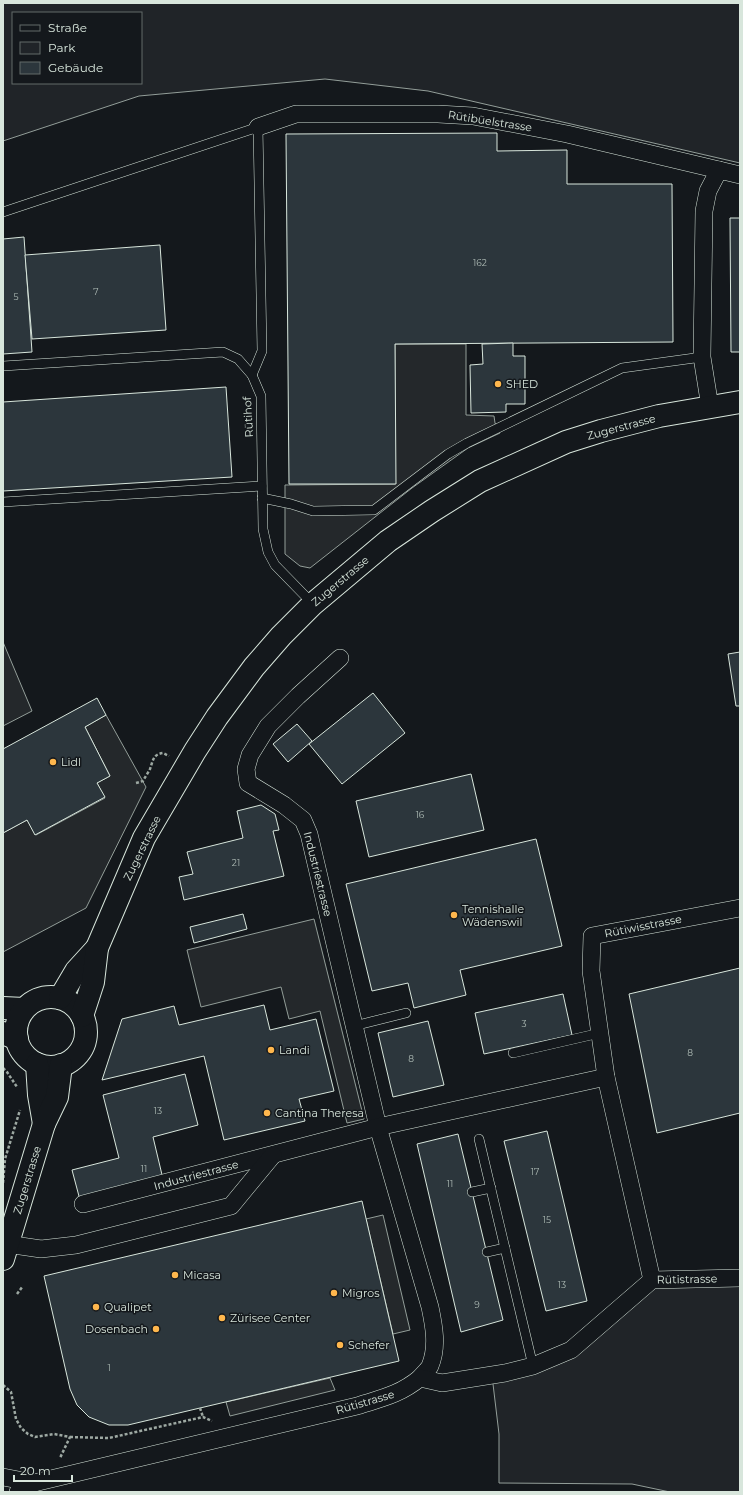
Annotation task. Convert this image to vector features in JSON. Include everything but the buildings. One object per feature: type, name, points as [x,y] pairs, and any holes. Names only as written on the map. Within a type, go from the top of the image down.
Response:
[{"type":"main road","name":"Zugerstrasse","points":[[82,1016],[93,982],[97,948],[144,838],[216,717],[254,666],[313,604],[388,541],[480,481],[566,442],[601,431],[659,416],[740,402]]},
{"type":"main road","name":"Zugerstrasse","points":[[60,998],[76,971],[97,948]]},
{"type":"main road","points":[[52,997],[60,998],[73,1004],[82,1016],[86,1029],[82,1048],[73,1059],[61,1065],[53,1067],[37,1064],[24,1054],[10,1036],[17,1023],[14,1008],[36,1000],[52,997]]},
{"type":"main road","name":"Zugerstrasse","points":[[37,1064],[39,1095],[44,1124]]},
{"type":"main road","name":"Zugerstrasse","points":[[5,1251],[44,1124],[57,1097],[61,1065]]},
{"type":"street","name":"Rütibüelstrasse","points":[[258,127],[296,114],[438,114],[473,116],[567,134],[740,175]]},
{"type":"street","points":[[710,407],[702,357],[704,211],[708,191],[719,170]]},
{"type":"street","name":"Industriestrasse","points":[[340,658],[298,696],[268,726],[250,755],[246,769],[248,783],[284,804],[303,820],[311,840],[378,1127],[434,1324],[434,1352],[430,1367],[420,1378]]},
{"type":"street","name":"Rütiwisstrasse","points":[[652,1280],[606,1077],[591,971],[592,936],[740,908]]},
{"type":"street","points":[[378,1127],[606,1077]]},
{"type":"street","name":"Industriestrasse","points":[[83,1204],[378,1127]]},
{"type":"street","points":[[5,1251],[76,1245],[231,1206],[273,1155]]},
{"type":"street","name":"Rütistrasse","points":[[18,1492],[357,1406],[393,1395],[408,1388],[420,1378],[442,1383],[505,1373],[533,1366],[571,1350],[652,1280],[740,1278]]},
{"type":"street","name":"Rütistrasse","points":[[3,1477],[45,1485]]},
{"type":"lane","points":[[3,212],[258,127],[262,351],[252,375]]},
{"type":"lane","name":"Rütihof","points":[[3,366],[223,352],[238,359],[252,375],[261,396],[263,530],[268,552],[275,565],[313,604]]},
{"type":"lane","points":[[262,498],[313,511],[374,510],[448,454],[467,443],[622,368],[702,357]]},
{"type":"lane","points":[[3,502],[262,486]]},
{"type":"lane","points":[[354,1026],[406,1013]]},
{"type":"lane","points":[[513,1052],[600,1032]]},
{"type":"lane","points":[[479,1139],[533,1366]]},
{"type":"lane","points":[[472,1192],[491,1188]]},
{"type":"lane","points":[[487,1252],[505,1248]]},
{"type":"path","points":[[136,783],[143,781],[149,771],[152,760],[157,754],[163,753],[169,756]]},
{"type":"path","points":[[3,1068],[18,1088]]},
{"type":"path","points":[[3,1178],[6,1159],[20,1109]]},
{"type":"path","points":[[6,1159],[10,1155]]},
{"type":"path","points":[[17,1294],[23,1286]]},
{"type":"path","points":[[3,1384],[10,1392],[16,1419],[21,1428],[28,1434],[35,1437],[54,1434],[70,1437],[109,1438],[203,1417],[218,1424]]},
{"type":"path","points":[[200,1408],[203,1417]]},
{"type":"path","points":[[57,1461],[70,1437]]},
{"type":"green space","points":[[3,3],[740,3],[740,163],[428,91],[325,79],[139,96],[3,141]]},
{"type":"green space","points":[[740,1278],[740,1492],[670,1492],[632,1484],[499,1483],[499,1434],[493,1384],[505,1373],[571,1350],[652,1280]]},
{"type":"shaded area","points":[[395,344],[466,344],[466,415],[494,416],[495,423],[500,433],[468,448],[412,488],[310,568],[300,566],[285,554],[285,485],[395,484]]},
{"type":"shaded area","points":[[3,642],[32,711],[3,726]]},
{"type":"shaded area","points":[[106,715],[146,787],[86,908],[3,952],[3,833],[27,820],[36,835],[105,798],[97,783],[110,776],[85,727]]},
{"type":"shaded area","points":[[314,919],[364,1119],[347,1123],[320,1011],[289,1019],[281,987],[201,1007],[187,950]]},
{"type":"shaded area","points":[[383,1215],[410,1330],[393,1334],[366,1219]]},
{"type":"shaded area","points":[[330,1378],[335,1390],[230,1416],[226,1402]]},
{"type":"place","name":"SHED","points":[[498,384]]},
{"type":"place","name":"Lidl","points":[[53,762]]},
{"type":"place","name":"Tennishalle Wädenswil","points":[[454,915]]},
{"type":"place","name":"Landi","points":[[271,1050]]},
{"type":"place","name":"Cantina Theresa","points":[[267,1113]]},
{"type":"place","name":"Micasa","points":[[175,1275]]},
{"type":"place","name":"Migros","points":[[334,1293]]},
{"type":"place","name":"Qualipet","points":[[96,1307]]},
{"type":"place","name":"Zürisee Center","points":[[222,1318]]},
{"type":"place","name":"Dosenbach","points":[[156,1329]]},
{"type":"place","name":"Schefer","points":[[340,1345]]}]
